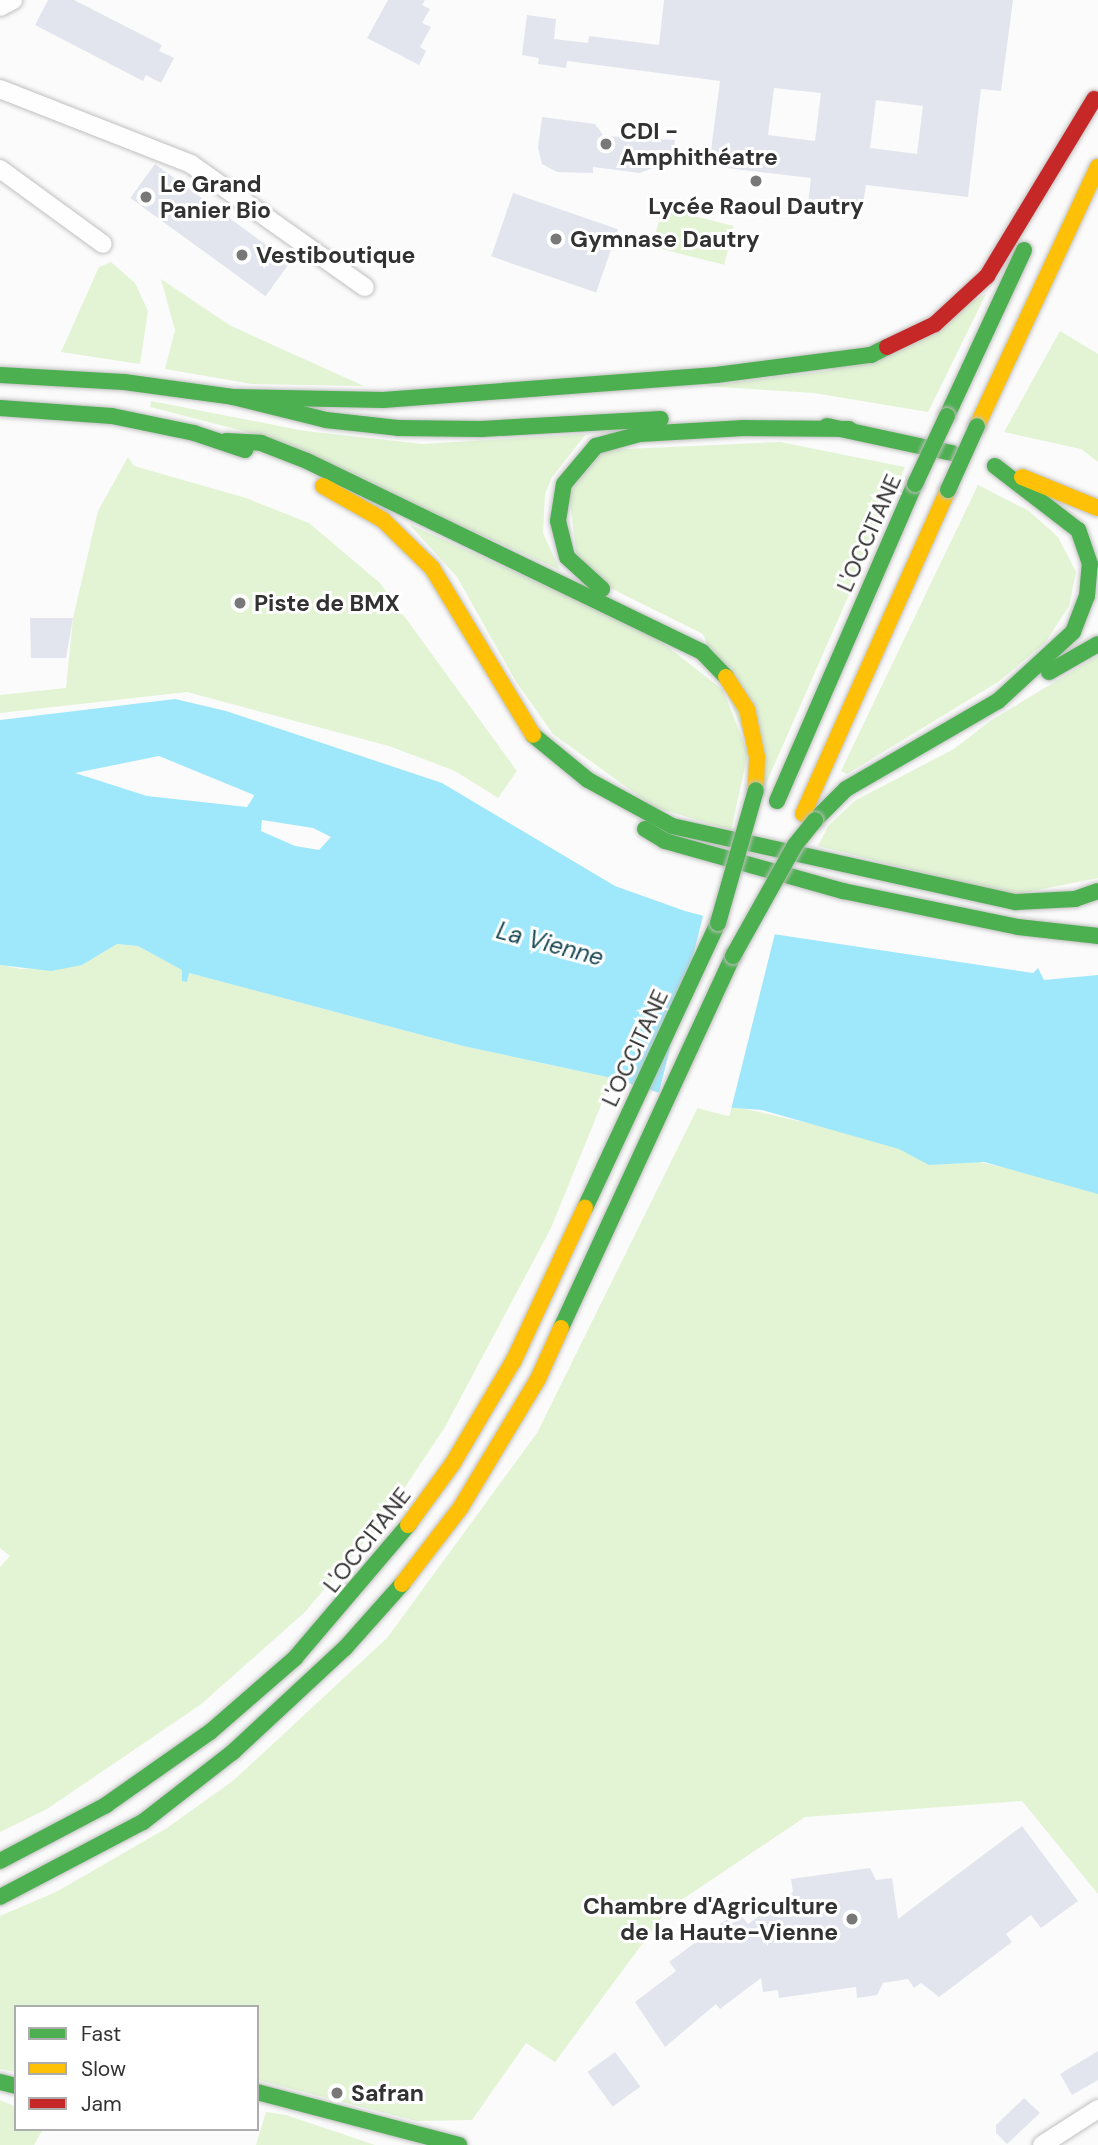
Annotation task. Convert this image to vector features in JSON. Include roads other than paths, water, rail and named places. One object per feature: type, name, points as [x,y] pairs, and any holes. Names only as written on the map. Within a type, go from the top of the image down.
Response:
[{"type":"main road","points":[[0,375],[124,382],[233,397],[383,400],[716,374],[871,355],[935,324],[987,276],[1096,94]]},
{"type":"main road","name":"L'OCCITANE","points":[[0,1861],[106,1805],[159,1770],[256,1695],[340,1611],[453,1463],[514,1360],[593,1194],[771,813],[915,484],[1096,94]]},
{"type":"main road","points":[[0,1897],[143,1822],[261,1727],[345,1648],[418,1566],[504,1440],[562,1332],[733,956],[809,817],[948,490],[1098,167]]},
{"type":"main road","points":[[233,397],[326,420],[398,428],[481,429],[701,417],[777,419],[849,429],[995,466],[1098,508]]},
{"type":"main road","points":[[0,408],[112,416],[226,441],[261,443],[307,461],[638,617],[702,652],[736,688],[753,736],[756,790],[718,923]]},
{"type":"main road","points":[[638,617],[576,569],[562,546],[558,521],[561,494],[583,457],[596,446],[640,434],[744,428],[849,429]]},
{"type":"main road","points":[[226,441],[355,503],[411,544],[457,606],[533,735],[577,790],[665,841],[842,891],[1018,927],[1098,936]]},
{"type":"main road","points":[[995,466],[1078,530],[1090,564],[1087,596],[1073,632],[998,701]]},
{"type":"main road","points":[[809,817],[846,789],[1098,644]]},
{"type":"main road","points":[[533,735],[588,780],[673,826],[1016,902],[1075,899],[1098,891]]},
{"type":"main road","points":[[259,2093],[458,2145]]},
{"type":"street","points":[[0,7],[13,0]]},
{"type":"street","points":[[0,89],[191,164],[365,287]]},
{"type":"street","points":[[0,169],[103,244]]},
{"type":"street","points":[[1042,2145],[1098,2109]]},
{"type":"water","name":"La Vienne","points":[[175,699],[226,711],[442,783],[615,886],[685,911],[773,934],[1033,973],[1038,968],[1044,980],[1098,975],[1098,1194],[984,1162],[929,1165],[899,1149],[762,1110],[698,1105],[612,1078],[463,1046],[189,973],[187,982],[182,981],[182,970],[138,946],[117,944],[82,965],[51,971],[0,965],[0,720]],"holes":[[[159,756],[254,795],[254,796],[247,807],[147,796],[75,773]],[[262,820],[313,828],[331,837],[319,850],[295,846],[261,831]]]},
{"type":"place","name":"CDI - Amphithéatre","points":[[606,144]]},
{"type":"place","name":"Lycée Raoul Dautry","points":[[756,181]]},
{"type":"place","name":"Le Grand Panier Bio","points":[[146,197]]},
{"type":"place","name":"Gymnase Dautry","points":[[556,239]]},
{"type":"place","name":"Vestiboutique","points":[[242,255]]},
{"type":"place","name":"Piste de BMX","points":[[240,603]]},
{"type":"place","name":"Chambre d'Agriculture de la Haute-Vienne","points":[[852,1919]]},
{"type":"place","name":"Safran","points":[[337,2093]]}]
